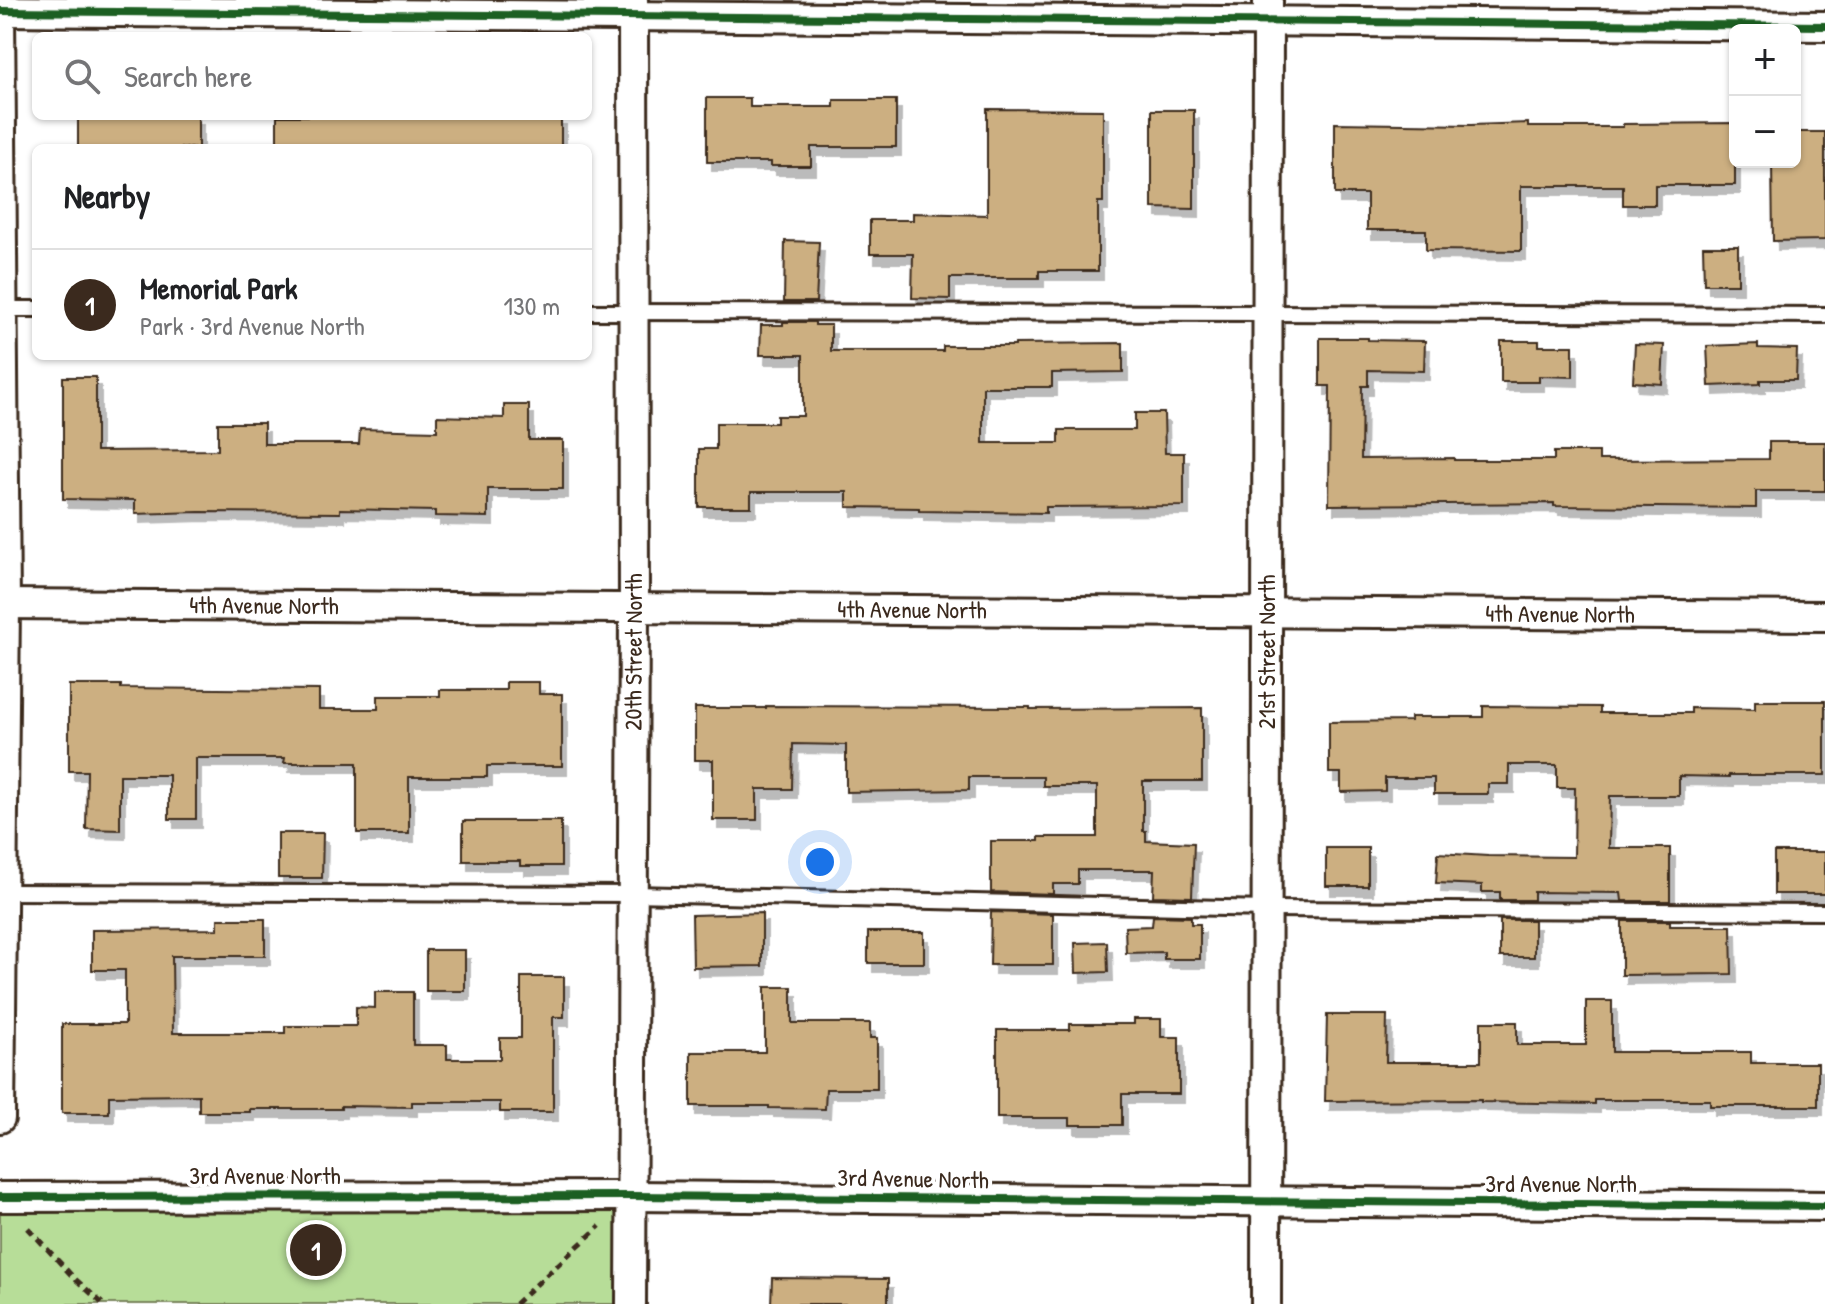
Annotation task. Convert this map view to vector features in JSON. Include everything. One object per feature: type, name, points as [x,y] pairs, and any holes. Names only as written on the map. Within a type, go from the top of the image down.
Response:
[{"type":"street","points":[[0,0],[0,1118]]},
{"type":"street","points":[[0,11],[633,8],[1268,11],[1825,26]]},
{"type":"street","name":"20th Street North","points":[[631,1304],[633,8]]},
{"type":"street","name":"21st Street North","points":[[1266,1304],[1268,11]]},
{"type":"street","name":"4th Avenue North","points":[[2,604],[1825,616]]},
{"type":"street","name":"3rd Avenue North","points":[[0,1197],[632,1196],[1825,1206]]},
{"type":"lane","points":[[1,309],[32,309]]},
{"type":"lane","points":[[592,312],[1825,315]]},
{"type":"lane","points":[[1,892],[633,894],[1266,909],[1825,912]]},
{"type":"path","points":[[515,1304],[632,1196]]},
{"type":"path","points":[[21,1220],[74,1278],[103,1304]]},
{"type":"green space","points":[[632,1196],[631,1304],[0,1304],[0,1197]]},
{"type":"building","points":[[707,98],[750,98],[750,107],[834,107],[834,100],[896,100],[896,147],[811,147],[811,166],[771,166],[771,162],[707,162]]},
{"type":"building","points":[[987,109],[1103,110],[1103,202],[1098,202],[1098,271],[1039,271],[1039,278],[950,278],[950,299],[912,298],[913,254],[870,254],[870,220],[913,220],[913,213],[987,215]]},
{"type":"building","points":[[1152,110],[1194,110],[1194,209],[1152,208]]},
{"type":"building","points":[[78,120],[198,120],[198,144],[78,144]]},
{"type":"building","points":[[277,120],[561,120],[561,144],[277,144]]},
{"type":"building","points":[[1335,123],[1528,123],[1528,127],[1729,123],[1729,168],[1735,168],[1735,185],[1655,185],[1655,205],[1623,205],[1623,186],[1521,186],[1521,251],[1426,250],[1426,230],[1367,230],[1367,194],[1335,194]]},
{"type":"building","points":[[1801,132],[1825,132],[1825,240],[1773,241],[1772,168],[1801,168]]},
{"type":"building","points":[[785,241],[819,242],[816,302],[784,302]]},
{"type":"building","points":[[1703,246],[1738,246],[1738,284],[1704,284]]},
{"type":"building","points":[[783,322],[831,325],[831,351],[943,351],[943,346],[1123,343],[1123,372],[1052,373],[1052,387],[983,387],[983,443],[1059,443],[1059,430],[1135,430],[1135,413],[1164,413],[1165,453],[1184,453],[1184,506],[1046,507],[1046,513],[919,511],[919,508],[847,507],[847,492],[751,492],[751,507],[699,507],[699,449],[716,449],[716,423],[777,423],[777,416],[803,416],[803,355],[760,355],[761,325],[783,325]]},
{"type":"building","points":[[1320,338],[1425,341],[1424,371],[1368,370],[1368,386],[1362,386],[1361,459],[1554,460],[1554,452],[1599,452],[1599,460],[1769,459],[1769,442],[1825,442],[1825,491],[1756,491],[1756,508],[1554,506],[1554,503],[1329,505],[1330,386],[1320,386]]},
{"type":"building","points":[[1501,341],[1539,341],[1539,346],[1573,346],[1573,377],[1539,376],[1539,382],[1501,382]]},
{"type":"building","points":[[1635,344],[1664,345],[1662,384],[1633,382]]},
{"type":"building","points":[[1758,344],[1758,348],[1797,349],[1796,380],[1760,380],[1760,384],[1709,386],[1707,346]]},
{"type":"building","points":[[63,377],[96,377],[96,451],[218,450],[218,423],[264,423],[264,444],[359,444],[360,429],[437,431],[437,416],[504,418],[504,405],[529,405],[529,440],[563,440],[563,489],[488,489],[488,517],[435,516],[435,511],[340,509],[340,513],[135,514],[135,500],[63,499]]},
{"type":"building","points":[[506,682],[539,682],[539,694],[562,694],[562,766],[487,766],[487,777],[409,777],[409,833],[357,833],[357,763],[284,763],[285,758],[196,758],[196,819],[169,819],[169,775],[120,775],[120,830],[86,829],[87,771],[69,771],[69,685],[319,690],[319,709],[378,709],[378,696],[440,696],[440,690],[506,690]]},
{"type":"building","points":[[1755,701],[1825,701],[1825,775],[1679,776],[1679,796],[1610,796],[1609,848],[1670,848],[1670,901],[1622,901],[1621,893],[1534,892],[1534,900],[1500,900],[1500,892],[1482,892],[1482,885],[1436,883],[1438,853],[1574,857],[1575,788],[1557,788],[1557,765],[1509,765],[1509,784],[1488,784],[1488,794],[1434,794],[1434,778],[1385,778],[1385,791],[1341,792],[1341,773],[1329,773],[1329,722],[1483,717],[1483,706],[1600,707],[1600,713],[1691,713],[1691,708],[1755,709]]},
{"type":"building","points":[[695,708],[1202,708],[1202,781],[1143,781],[1143,831],[1146,831],[1146,841],[1194,843],[1192,897],[1153,896],[1154,870],[1078,870],[1078,884],[1053,884],[1053,894],[991,892],[991,841],[1097,837],[1097,786],[1043,786],[1043,777],[969,777],[969,790],[846,792],[846,745],[793,744],[792,789],[757,789],[757,820],[713,820],[713,760],[695,760]]},
{"type":"building","points":[[463,821],[561,821],[561,866],[520,866],[520,861],[463,861]]},
{"type":"building","points":[[278,833],[323,833],[322,878],[278,878]]},
{"type":"building","points":[[1326,848],[1368,848],[1368,886],[1326,886]]},
{"type":"building","points":[[1774,852],[1825,852],[1825,894],[1774,894]]},
{"type":"building","points":[[991,912],[1053,914],[1053,965],[990,965]]},
{"type":"building","points":[[762,913],[762,966],[693,967],[692,915]]},
{"type":"building","points":[[1153,916],[1191,917],[1191,924],[1200,924],[1200,959],[1164,959],[1164,952],[1126,953],[1125,927],[1152,926]]},
{"type":"building","points":[[218,919],[265,919],[265,956],[172,956],[173,1033],[285,1033],[285,1026],[356,1026],[356,1007],[375,1008],[375,992],[413,992],[413,1045],[447,1045],[447,1059],[500,1059],[500,1038],[521,1038],[521,977],[564,977],[564,1017],[553,1017],[553,1112],[500,1112],[500,1102],[412,1102],[412,1107],[341,1106],[341,1109],[199,1112],[199,1095],[109,1096],[109,1113],[62,1113],[62,1024],[125,1024],[125,970],[92,970],[92,930],[218,929]]},
{"type":"building","points":[[1500,920],[1534,920],[1534,957],[1500,957]]},
{"type":"building","points":[[1622,921],[1670,921],[1670,926],[1731,926],[1732,974],[1622,975]]},
{"type":"building","points":[[868,932],[924,932],[924,963],[868,963]]},
{"type":"building","points":[[1107,942],[1108,972],[1076,973],[1075,943]]},
{"type":"building","points":[[426,950],[465,950],[465,991],[426,991]]},
{"type":"building","points":[[765,987],[792,987],[792,1023],[870,1023],[870,1038],[877,1038],[877,1089],[826,1089],[825,1109],[691,1106],[691,1052],[765,1052]]},
{"type":"building","points":[[1586,1001],[1612,1001],[1612,1052],[1751,1052],[1751,1063],[1818,1063],[1818,1106],[1710,1106],[1710,1100],[1595,1100],[1595,1104],[1481,1100],[1325,1101],[1327,1015],[1387,1015],[1386,1062],[1481,1062],[1481,1022],[1517,1022],[1517,1045],[1586,1045]]},
{"type":"building","points":[[1134,1019],[1161,1019],[1161,1037],[1179,1037],[1179,1094],[1122,1094],[1122,1125],[1070,1125],[1070,1118],[997,1118],[997,1030],[1070,1030],[1070,1024],[1134,1024]]},
{"type":"building","points":[[772,1278],[888,1279],[888,1304],[771,1304]]},
{"type":"cycle path","points":[[0,11],[1825,26]]},
{"type":"cycle path","points":[[0,1197],[632,1196],[1825,1206]]},
{"type":"place","name":"Memorial Park","points":[[316,1250]]}]
